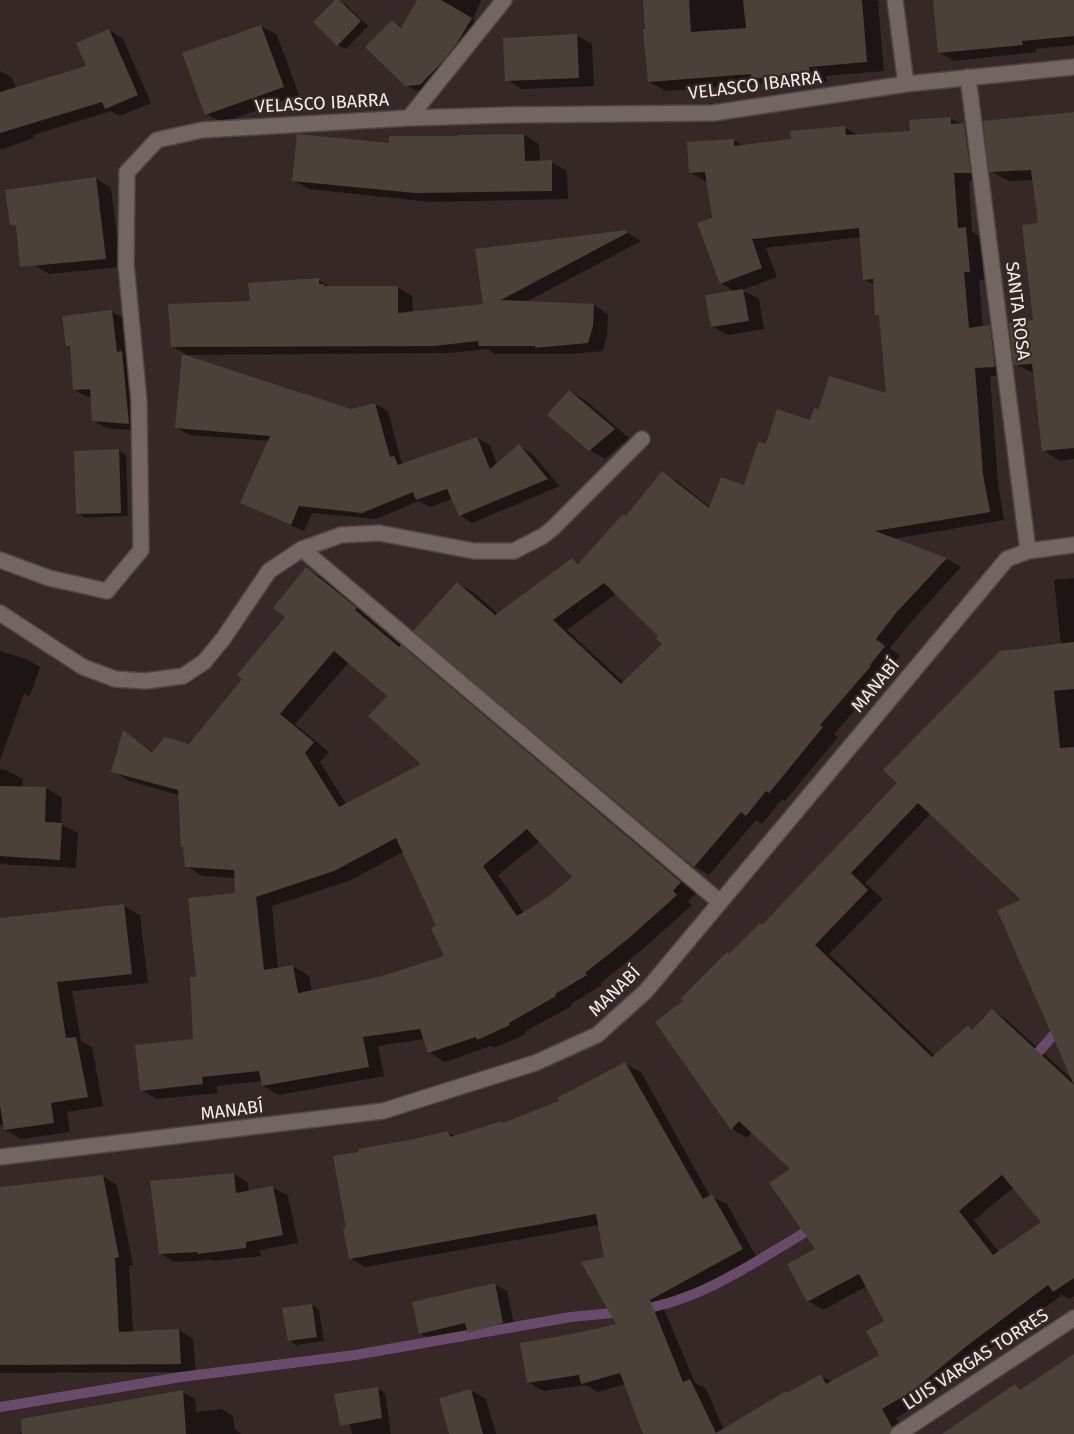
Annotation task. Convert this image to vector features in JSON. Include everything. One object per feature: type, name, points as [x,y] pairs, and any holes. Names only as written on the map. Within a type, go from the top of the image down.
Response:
[{"type":"street","points":[[409,118],[504,0]]},
{"type":"street","points":[[895,0],[906,84]]},
{"type":"street","name":"VELASCO IBARRA","points":[[0,560],[50,578],[107,591],[140,550],[139,400],[126,264],[127,172],[157,140],[202,130],[409,118],[508,115],[713,114],[906,84],[1074,67]]},
{"type":"street","name":"SANTA ROSA","points":[[968,77],[1028,550]]},
{"type":"street","points":[[0,613],[83,667],[115,679],[145,681],[183,676],[204,662],[223,639],[268,571],[302,549],[341,535],[379,533],[474,551],[514,551],[543,536],[560,522],[642,439]]},
{"type":"street","name":"MANABÍ","points":[[0,1157],[383,1111],[535,1063],[597,1035],[646,991],[1007,559],[1028,550],[1074,545]]},
{"type":"street","points":[[302,549],[720,902]]},
{"type":"street","name":"LUIS VARGAS TORRES","points":[[898,1434],[1074,1318]]},
{"type":"building","points":[[335,0],[339,0],[361,21],[337,46],[313,22]]},
{"type":"building","points":[[417,0],[441,0],[472,18],[457,43],[420,85],[405,86],[365,47],[392,20],[401,28]]},
{"type":"building","points":[[643,0],[689,0],[691,32],[746,28],[743,0],[862,0],[867,62],[809,67],[810,73],[751,79],[751,74],[648,82],[643,29],[645,29]]},
{"type":"building","points":[[933,0],[1074,0],[1074,36],[1022,41],[1023,45],[938,53]]},
{"type":"building","points":[[261,25],[284,87],[205,115],[182,53]]},
{"type":"building","points":[[109,29],[138,95],[105,109],[102,102],[0,133],[0,92],[86,66],[76,43]]},
{"type":"building","points":[[577,34],[579,78],[505,81],[503,38]]},
{"type":"building","points":[[1074,112],[1074,448],[1042,451],[1032,364],[1014,365],[1009,323],[1033,320],[1022,225],[1038,223],[1031,170],[989,172],[983,121]]},
{"type":"building","points":[[951,117],[951,124],[964,123],[971,173],[954,173],[958,228],[966,227],[970,272],[964,272],[969,328],[990,325],[995,367],[975,368],[983,474],[990,512],[875,531],[947,558],[896,613],[876,639],[885,646],[871,666],[820,725],[823,727],[769,793],[766,791],[746,816],[741,812],[694,867],[413,631],[457,582],[495,615],[572,558],[578,564],[623,514],[626,516],[662,471],[709,508],[721,477],[744,485],[758,442],[766,444],[777,409],[810,420],[814,408],[819,409],[829,376],[886,393],[879,315],[875,315],[873,279],[863,280],[859,228],[752,239],[762,268],[720,284],[697,223],[712,218],[705,172],[689,173],[687,142],[734,139],[734,146],[791,139],[790,131],[845,126],[846,135],[910,131],[909,120]],"holes":[[[604,583],[658,636],[656,639],[662,644],[621,684],[553,620]]]},
{"type":"building","points":[[297,134],[389,143],[389,136],[524,134],[525,161],[552,160],[552,191],[415,193],[292,181]]},
{"type":"building","points":[[96,177],[106,259],[20,267],[16,225],[10,225],[5,190]]},
{"type":"building","points":[[626,230],[627,233],[501,300],[594,304],[593,326],[588,343],[534,348],[536,346],[479,346],[478,341],[434,346],[171,347],[168,304],[250,301],[248,283],[319,278],[319,284],[324,284],[324,286],[398,286],[398,313],[483,304],[475,249]]},
{"type":"building","points":[[743,289],[749,321],[711,327],[705,295]]},
{"type":"building","points":[[112,310],[117,352],[122,351],[129,424],[92,421],[90,389],[73,390],[70,346],[66,346],[62,316]]},
{"type":"building","points":[[182,354],[351,409],[375,403],[390,457],[394,456],[398,465],[477,437],[490,469],[519,444],[548,479],[459,516],[447,489],[416,500],[413,492],[362,513],[299,506],[291,525],[240,503],[270,436],[175,428]]},
{"type":"building","points":[[569,390],[615,429],[589,451],[547,415]]},
{"type":"building","points":[[119,449],[121,513],[76,514],[74,451]]},
{"type":"building","points":[[306,567],[681,882],[673,891],[677,895],[629,938],[585,973],[587,975],[555,994],[556,996],[509,1023],[510,1025],[477,1040],[476,1037],[428,1053],[420,1029],[363,1037],[369,1067],[262,1086],[259,1071],[202,1077],[203,1084],[140,1091],[135,1045],[193,1039],[190,977],[196,977],[188,898],[235,893],[234,870],[185,867],[183,847],[181,847],[178,790],[111,772],[123,730],[152,752],[165,737],[189,744],[242,679],[237,675],[285,617],[273,608]],"holes":[[[334,651],[387,696],[368,716],[421,764],[339,807],[305,753],[314,742],[280,714]],[[527,829],[572,877],[548,897],[517,916],[483,866]],[[396,838],[436,926],[431,928],[444,956],[379,977],[298,993],[293,965],[264,970],[256,897],[334,871]]]},
{"type":"building","points":[[1074,642],[1074,689],[1054,691],[1060,748],[1074,747],[1074,1085],[1074,1278],[1053,1292],[1048,1285],[968,1345],[912,1391],[882,1409],[892,1427],[889,1434],[643,1434],[620,1373],[581,1384],[579,1375],[527,1383],[520,1343],[616,1324],[581,1262],[604,1257],[596,1214],[349,1259],[343,1228],[346,1228],[333,1156],[359,1152],[358,1149],[448,1131],[450,1137],[502,1121],[503,1123],[559,1101],[557,1098],[625,1062],[703,1199],[712,1194],[743,1249],[650,1300],[683,1382],[690,1379],[716,1433],[786,1391],[787,1393],[821,1374],[826,1384],[879,1355],[866,1331],[884,1321],[859,1274],[807,1302],[787,1264],[815,1249],[769,1183],[790,1169],[739,1121],[731,1130],[655,1022],[683,1001],[680,999],[727,952],[729,954],[760,923],[762,925],[897,783],[883,770],[1000,651]],"holes":[[[918,803],[1021,900],[997,910],[1074,1085],[992,1009],[972,1030],[968,1025],[932,1057],[815,945],[868,890],[851,873]],[[1002,1175],[1041,1222],[993,1255],[959,1211]]]},
{"type":"building","points":[[0,786],[46,787],[45,822],[62,823],[60,860],[0,856]]},
{"type":"building","points":[[124,904],[132,974],[57,982],[66,1038],[76,1037],[88,1097],[51,1103],[54,1123],[4,1130],[0,1105],[0,918]]},
{"type":"building","points":[[234,1173],[236,1193],[273,1186],[283,1235],[246,1242],[246,1248],[198,1254],[198,1252],[159,1254],[150,1181]]},
{"type":"building","points":[[103,1175],[119,1257],[115,1258],[119,1332],[179,1329],[181,1364],[0,1365],[0,1187]]},
{"type":"building","points":[[495,1283],[503,1323],[468,1333],[465,1323],[419,1334],[412,1302]]},
{"type":"building","points":[[312,1304],[317,1337],[288,1341],[282,1308]]},
{"type":"building","points":[[1074,1354],[1074,1434],[942,1434],[1015,1384],[1020,1390]]},
{"type":"building","points":[[378,1387],[382,1418],[340,1426],[334,1394]]},
{"type":"building","points":[[471,1389],[483,1434],[449,1434],[439,1398]]},
{"type":"building","points":[[183,1390],[186,1434],[22,1434],[21,1419]]},
{"type":"waterway","points":[[1030,1062],[1068,1018],[1074,1006]]},
{"type":"waterway","points":[[641,1309],[687,1297],[709,1287],[814,1227]]},
{"type":"waterway","points":[[0,1407],[181,1377],[355,1355],[571,1317],[622,1312]]}]
